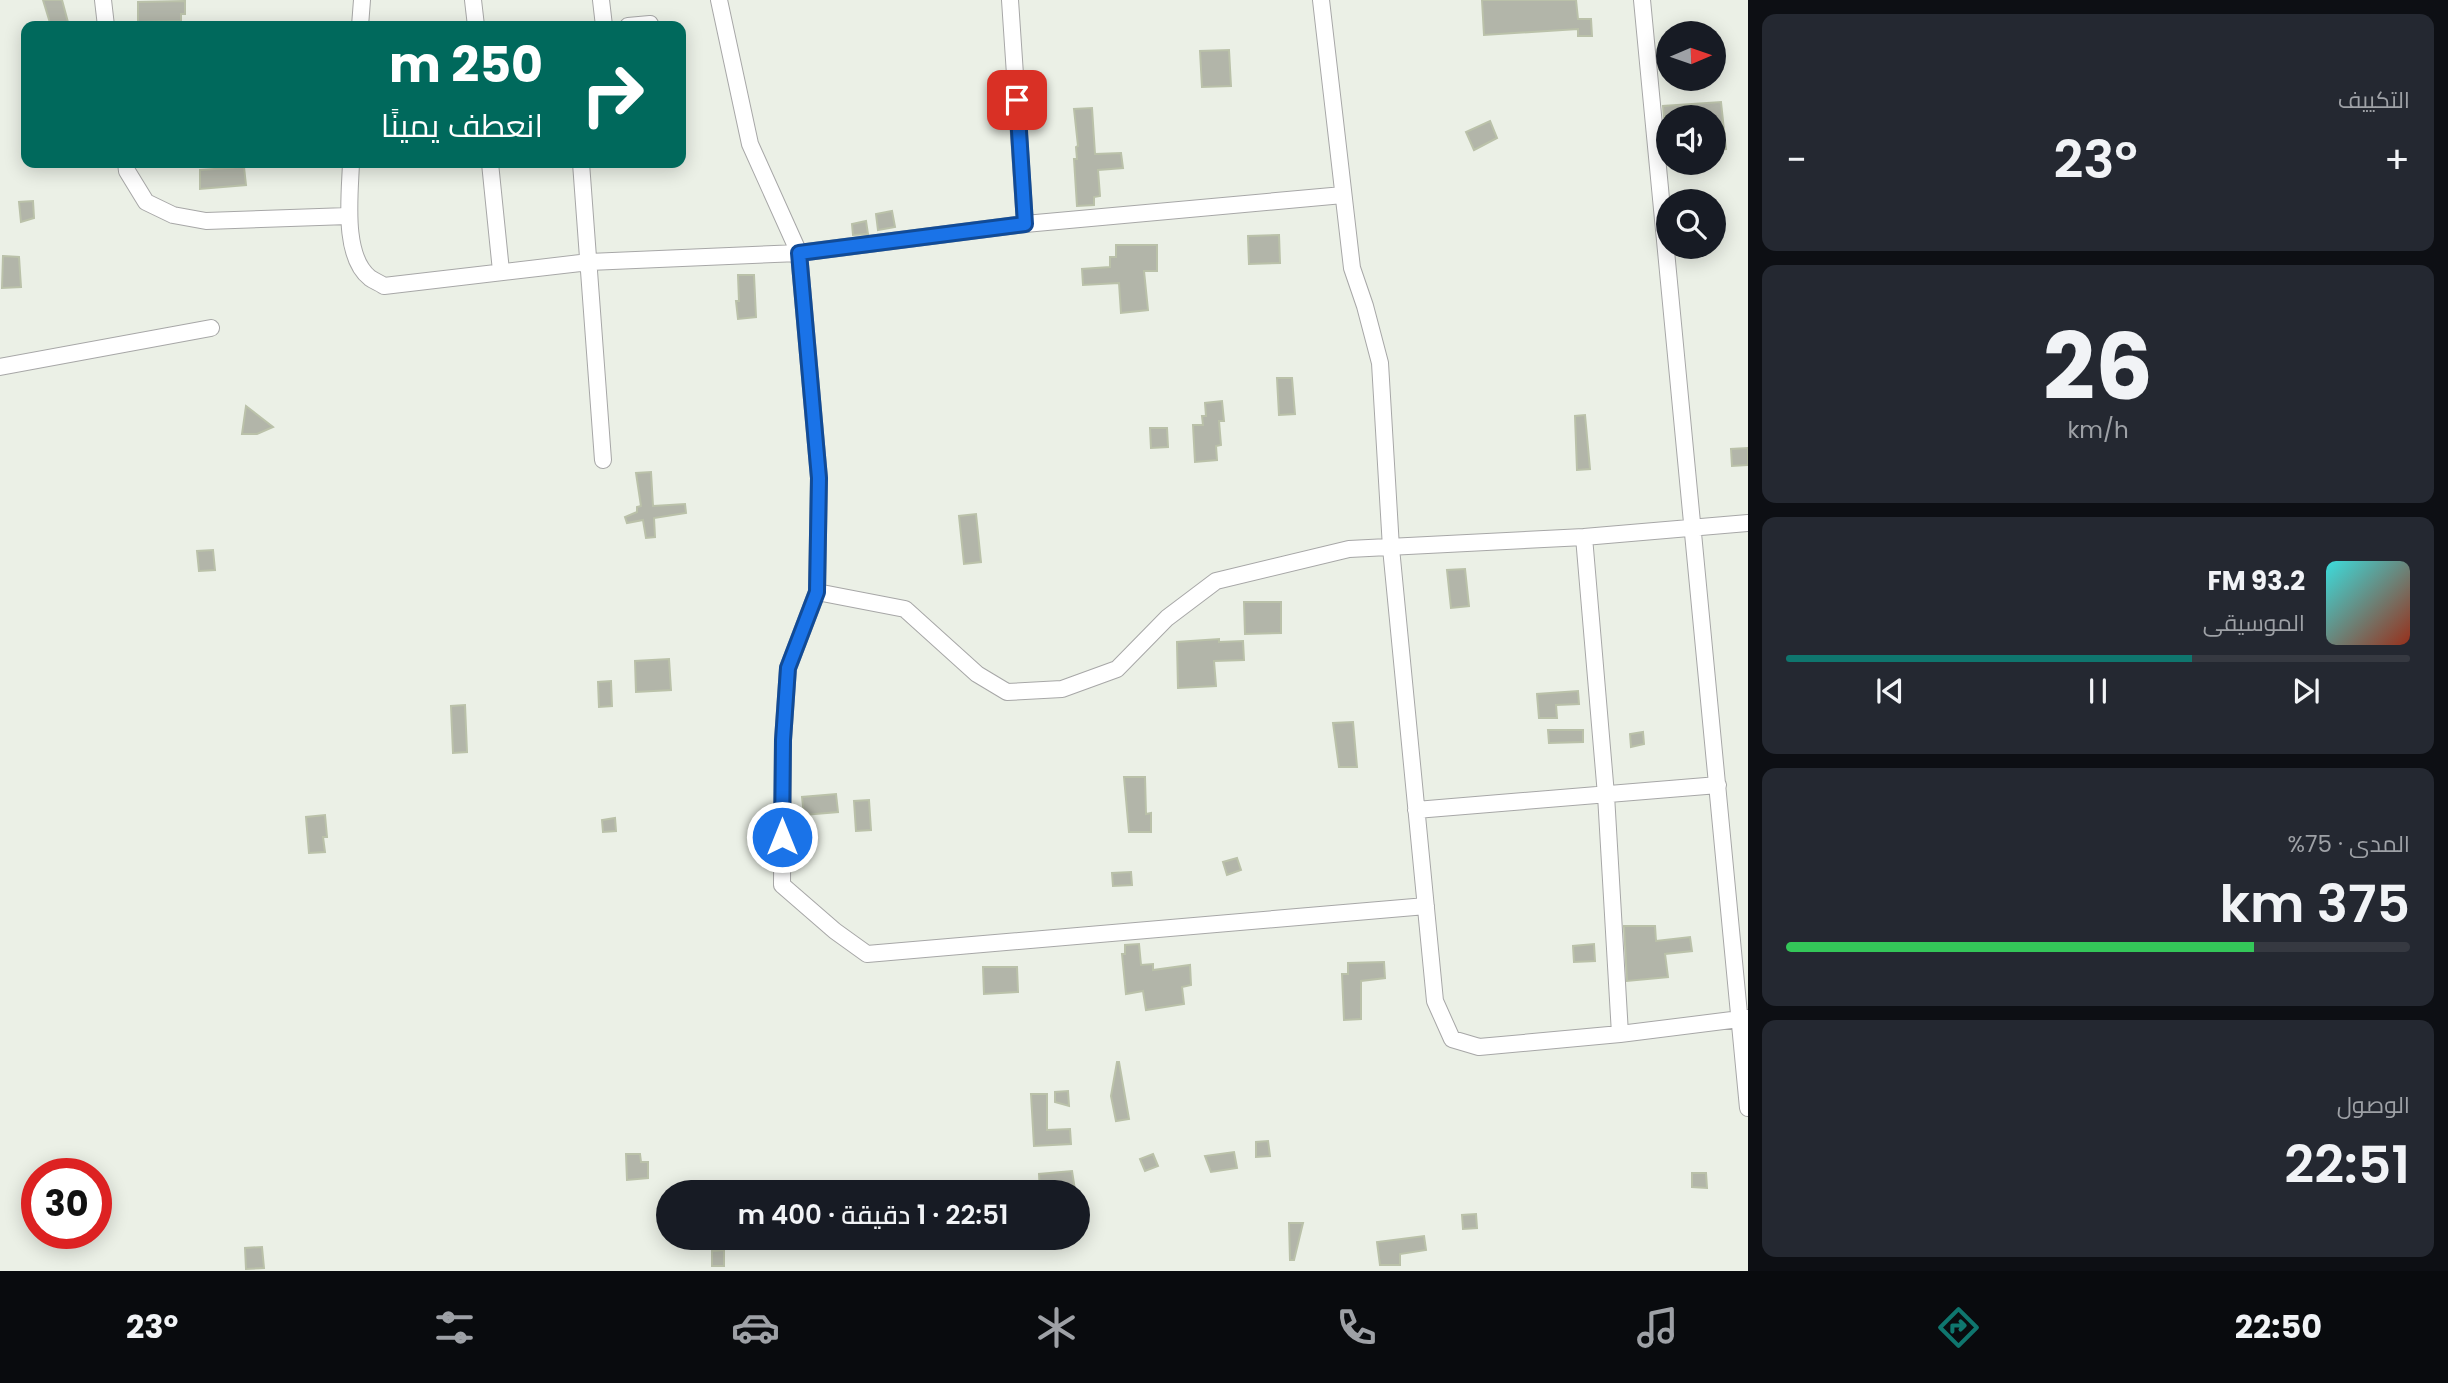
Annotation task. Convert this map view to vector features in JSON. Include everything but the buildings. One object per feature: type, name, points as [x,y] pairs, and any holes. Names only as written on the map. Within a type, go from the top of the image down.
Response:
[{"type":"street","points":[[103,0],[105,21]]},
{"type":"street","points":[[360,21],[362,0]]},
{"type":"street","points":[[473,0],[475,21]]},
{"type":"street","points":[[601,0],[603,21]]},
{"type":"street","points":[[719,0],[750,144],[799,253],[819,478],[817,592],[788,668],[783,740],[782,885],[835,931],[867,954],[1426,906]]},
{"type":"street","points":[[1010,0],[1025,224]]},
{"type":"street","points":[[1321,0],[1352,268],[1380,363],[1391,548],[1435,1001],[1452,1039],[1479,1047],[1620,1034],[1743,1018]]},
{"type":"street","points":[[1642,0],[1743,1018],[1748,1108]]},
{"type":"street","points":[[127,168],[146,202],[173,215],[206,221],[348,216]]},
{"type":"street","points":[[352,168],[348,216],[355,256],[368,277],[384,286],[589,262],[799,253],[1025,224],[1343,195]]},
{"type":"street","points":[[491,168],[501,271]]},
{"type":"street","points":[[581,168],[603,460]]},
{"type":"street","points":[[0,367],[211,328]]},
{"type":"street","points":[[817,592],[905,609],[977,674],[1007,692],[1062,689],[1117,669],[1167,618],[1216,581],[1349,549],[1584,537],[1748,523]]},
{"type":"street","points":[[1584,537],[1606,795],[1620,1034]]},
{"type":"street","points":[[1416,810],[1718,785]]},
{"type":"route","points":[[782,837],[783,740],[788,668],[817,592],[819,478],[799,253],[1025,224],[1017,100]]}]
